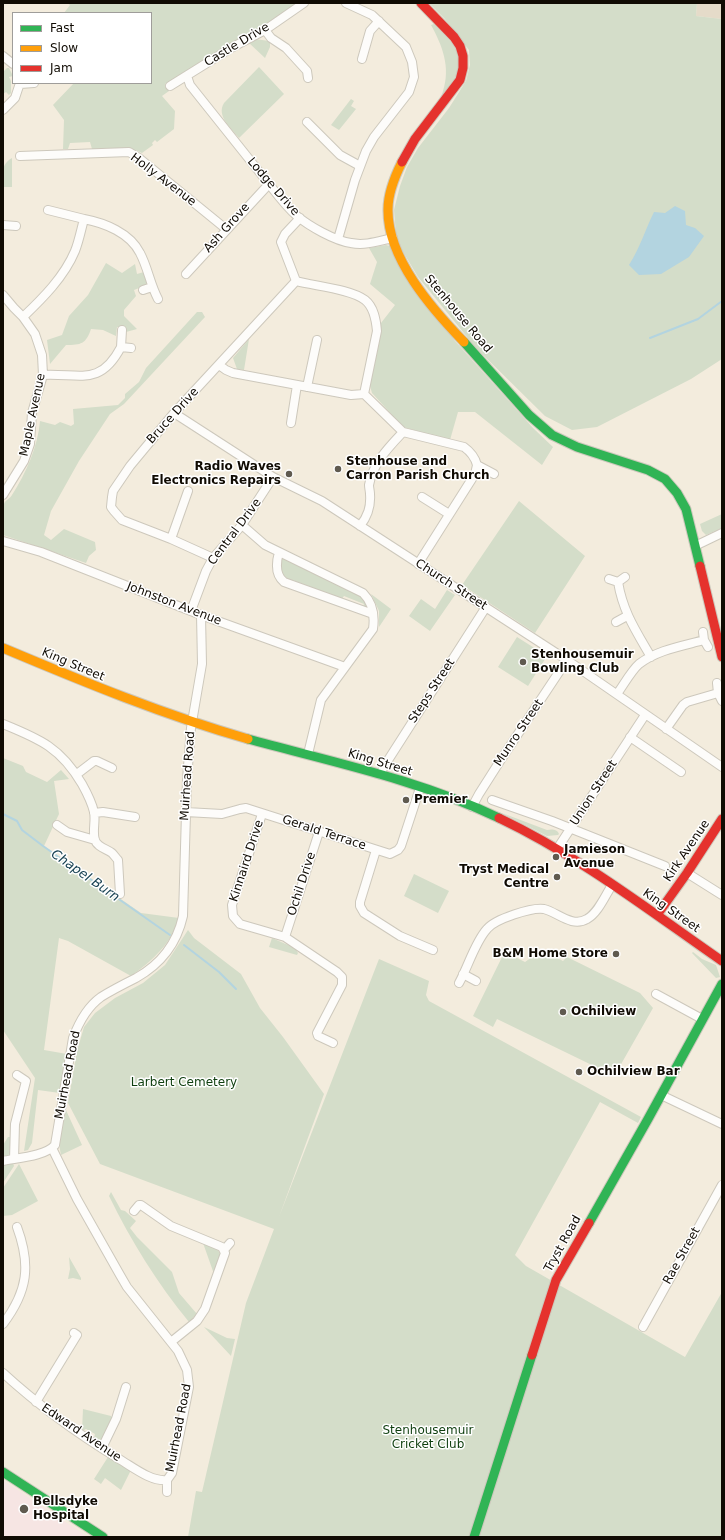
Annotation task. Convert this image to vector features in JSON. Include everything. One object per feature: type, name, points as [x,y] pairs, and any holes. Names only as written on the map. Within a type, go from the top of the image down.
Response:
[{"type":"street","name":"Castle Drive","points":[[170,86],[231,48],[265,30],[304,3]]},
{"type":"street","points":[[338,240],[360,166],[374,137],[409,92],[414,77],[412,62],[406,47],[379,21],[366,11],[346,3]]},
{"type":"street","name":"Stenhouse Road","points":[[421,3],[460,44],[464,53],[464,70],[457,84],[411,145],[396,175],[388,206],[389,224],[393,238],[420,290],[459,337],[544,428],[562,440],[575,446],[645,469],[666,480],[682,501],[690,524],[721,646],[722,657]]},
{"type":"street","points":[[362,59],[370,31],[379,21]]},
{"type":"street","points":[[265,30],[271,38],[286,48],[307,71],[308,78]]},
{"type":"street","points":[[3,56],[12,63]]},
{"type":"street","name":"Lodge Drive","points":[[187,76],[190,85],[269,184],[290,209],[300,218],[338,240],[350,243],[363,244],[393,238]]},
{"type":"street","points":[[3,110],[15,98],[20,84]]},
{"type":"street","points":[[307,122],[340,155],[360,166]]},
{"type":"street","name":"Holly Avenue","points":[[24,153],[129,152],[139,158],[226,229]]},
{"type":"street","name":"Ash Grove","points":[[186,274],[269,184]]},
{"type":"street","points":[[48,210],[98,222],[121,234],[136,247],[144,261],[152,287],[158,299]]},
{"type":"street","points":[[300,218],[285,234],[281,242],[296,281],[355,295],[365,300],[372,310],[376,321],[377,331],[364,394]]},
{"type":"street","points":[[23,317],[48,293],[69,262],[75,251],[84,219]]},
{"type":"street","points":[[3,225],[16,226]]},
{"type":"street","name":"Bruce Drive","points":[[213,558],[172,539],[122,520],[114,511],[111,503],[113,491],[130,466],[174,413],[296,281]]},
{"type":"street","points":[[143,290],[152,287]]},
{"type":"street","name":"Maple Avenue","points":[[3,295],[30,325],[42,355],[43,375],[32,413],[30,444],[24,461],[3,495]]},
{"type":"street","points":[[43,375],[57,374],[80,376],[98,373],[105,369],[114,359],[120,347],[122,330]]},
{"type":"street","points":[[307,387],[317,340]]},
{"type":"street","points":[[120,347],[131,348]]},
{"type":"street","points":[[219,365],[233,373],[351,395],[364,394],[403,432],[464,448],[470,452],[477,465],[475,474],[418,564]]},
{"type":"street","points":[[291,423],[297,385]]},
{"type":"street","name":"Church Street","points":[[174,413],[273,478],[322,501],[567,660],[722,767]]},
{"type":"street","points":[[360,526],[368,516],[370,506],[369,487],[371,477],[380,457],[403,432]]},
{"type":"street","points":[[477,465],[494,474]]},
{"type":"street","name":"Central Drive","points":[[191,611],[206,571],[213,558],[242,525],[273,478]]},
{"type":"street","points":[[172,539],[188,491]]},
{"type":"street","points":[[422,497],[449,514]]},
{"type":"street","points":[[242,525],[257,539],[279,552],[363,593],[371,604],[373,629],[321,700],[308,754]]},
{"type":"street","points":[[695,546],[722,533]]},
{"type":"street","name":"Johnston Avenue","points":[[3,541],[41,552],[201,615],[345,666]]},
{"type":"street","points":[[279,552],[277,558],[277,574],[278,577],[284,582],[373,614]]},
{"type":"street","points":[[618,582],[625,577]]},
{"type":"street","points":[[609,579],[618,582]]},
{"type":"street","points":[[618,582],[627,616],[651,657]]},
{"type":"street","name":"Steps Street","points":[[381,775],[383,768],[486,607]]},
{"type":"street","name":"Muirhead Road","points":[[167,1492],[167,1480],[172,1473],[188,1387],[187,1370],[183,1360],[171,1342],[127,1287],[77,1199],[52,1148],[56,1141],[73,1038],[85,1013],[100,998],[138,977],[155,964],[170,949],[180,929],[183,916],[187,779],[192,723],[202,664],[201,615]]},
{"type":"street","points":[[616,622],[627,616]]},
{"type":"street","points":[[617,694],[639,664],[651,657],[671,649],[705,640]]},
{"type":"street","name":"King Street","points":[[3,648],[128,701],[192,723],[381,775],[472,807],[516,827],[557,849],[657,915],[722,961]]},
{"type":"street","name":"Munro Street","points":[[472,807],[567,660]]},
{"type":"street","points":[[717,683],[718,693],[722,701]]},
{"type":"street","points":[[666,729],[683,705],[687,702],[718,693]]},
{"type":"street","name":"Union Street","points":[[557,849],[645,715]]},
{"type":"street","points":[[3,724],[32,736],[54,749],[61,755],[76,774],[88,795],[94,813],[95,840],[98,845],[112,853],[118,860],[117,890]]},
{"type":"street","points":[[630,738],[681,772]]},
{"type":"street","points":[[76,774],[97,761],[112,768]]},
{"type":"street","name":"Gerald Terrace","points":[[186,812],[222,814],[243,808],[390,854],[398,850],[420,788]]},
{"type":"street","points":[[492,800],[571,828],[665,866]]},
{"type":"street","points":[[94,813],[103,812],[130,816]]},
{"type":"street","name":"Kinnaird Drive","points":[[262,814],[232,910],[236,920],[240,924],[284,937],[330,967],[342,977],[342,985],[318,1033],[318,1036],[333,1043]]},
{"type":"street","name":"Kirk Avenue","points":[[657,915],[687,873],[722,819]]},
{"type":"street","points":[[57,825],[67,832],[95,840]]},
{"type":"street","name":"Ochil Drive","points":[[284,937],[319,832]]},
{"type":"street","points":[[376,850],[360,902],[361,910],[400,936],[433,950]]},
{"type":"street","points":[[687,873],[722,894]]},
{"type":"street","points":[[459,983],[482,936],[491,924],[523,912],[541,909],[547,910],[568,920],[578,922],[586,920],[593,914],[612,885]]},
{"type":"street","points":[[463,974],[476,981]]},
{"type":"street","name":"Tryst Road","points":[[474,1537],[554,1285],[702,1019],[721,988]]},
{"type":"street","points":[[656,994],[702,1019]]},
{"type":"street","points":[[14,1159],[15,1124],[26,1081],[16,1075]]},
{"type":"street","points":[[661,1095],[722,1124]]},
{"type":"street","points":[[3,1161],[44,1152],[52,1148]]},
{"type":"street","name":"Rae Street","points":[[643,1327],[722,1185]]},
{"type":"street","points":[[134,1211],[139,1205],[141,1205],[171,1226],[217,1244],[224,1250],[225,1257],[205,1310],[196,1321],[171,1342]]},
{"type":"street","points":[[4,1321],[22,1290],[26,1278],[25,1255],[17,1227]]},
{"type":"street","points":[[224,1250],[230,1243]]},
{"type":"street","points":[[36,1402],[77,1335],[74,1333]]},
{"type":"street","name":"Edward Avenue","points":[[3,1373],[36,1402],[80,1435],[148,1476],[162,1481],[167,1480]]},
{"type":"street","points":[[102,1448],[116,1419],[126,1387]]},
{"type":"street","points":[[3,1472],[103,1537]]},
{"type":"shaded area","points":[[697,3],[722,3],[722,19],[696,16]]},
{"type":"shaded area","name":"Bellsdyke Hospital","points":[[3,1480],[88,1537],[3,1537]]},
{"type":"green space","points":[[67,3],[297,3],[262,28],[242,37],[165,84],[169,91],[162,96],[175,111],[174,129],[157,142],[155,140],[152,143],[153,145],[142,153],[135,150],[92,149],[90,142],[70,143],[68,149],[63,149],[64,120],[53,105],[73,84],[152,84],[152,12],[65,12],[70,5]]},
{"type":"green space","points":[[429,3],[697,3],[696,16],[722,19],[722,359],[691,379],[597,427],[572,430],[545,416],[477,349],[418,277],[402,250],[396,234],[394,210],[400,186],[407,167],[418,148],[449,108],[466,81],[470,65],[469,50],[444,18]]},
{"type":"green space","points":[[434,24],[454,46],[459,60],[458,71],[448,93],[418,131],[439,100],[445,82],[446,65],[439,40],[431,25]]},
{"type":"green space","points":[[255,39],[270,42],[270,47],[265,58],[248,42]]},
{"type":"green space","points":[[259,67],[284,94],[239,138],[223,117],[222,108],[224,103]]},
{"type":"green space","points":[[9,68],[12,74],[12,76],[9,77],[11,81],[11,93],[9,95],[6,92],[3,94],[3,72]]},
{"type":"green space","points":[[351,99],[354,101],[351,106],[356,109],[339,130],[331,125]]},
{"type":"green space","points":[[12,158],[12,187],[3,187],[3,170],[8,161]]},
{"type":"green space","points":[[386,245],[393,247],[455,341],[533,428],[553,447],[542,465],[475,412],[458,412],[450,440],[403,427],[372,393],[370,386],[381,323],[395,305],[370,284],[377,262],[369,248]]},
{"type":"green space","points":[[106,263],[122,273],[135,264],[137,274],[144,272],[147,285],[134,290],[136,296],[124,310],[124,316],[137,329],[126,332],[124,327],[117,327],[116,336],[103,330],[91,329],[85,341],[76,345],[66,345],[50,364],[47,340],[62,335],[69,316],[88,295]]},
{"type":"green space","points":[[197,312],[202,312],[205,317],[124,404],[110,414],[79,461],[51,511],[44,535],[51,540],[64,529],[95,542],[96,550],[89,556],[86,563],[3,535],[2,515],[4,504],[5,501],[12,495],[26,469],[37,440],[40,421],[55,425],[60,422],[71,426],[74,424],[73,409],[118,405],[125,398],[125,394],[139,382],[146,368]]},
{"type":"green space","points":[[249,339],[244,370],[237,369],[233,358]]},
{"type":"green space","points":[[519,501],[585,556],[535,633],[462,585]]},
{"type":"green space","points":[[722,514],[722,528],[706,535],[702,531],[700,524]]},
{"type":"green space","points":[[281,558],[363,597],[369,609],[362,608],[364,604],[344,596],[341,600],[338,597],[292,580],[289,581],[282,577]]},
{"type":"green space","points":[[447,590],[455,595],[430,631],[409,616],[421,599],[435,609]]},
{"type":"green space","points":[[371,594],[391,609],[379,627],[379,611]]},
{"type":"green space","name":"Stenhousemuir Bowling Club","points":[[517,637],[547,656],[528,686],[498,667]]},
{"type":"green space","points":[[3,758],[23,766],[26,772],[47,782],[61,770],[69,779],[54,781],[59,814],[44,846],[141,913],[179,918],[172,936],[160,951],[154,958],[131,976],[68,941],[59,938],[44,1050],[67,1054],[60,1093],[38,1090],[32,1143],[28,1150],[24,1151],[35,1078],[3,1030]]},
{"type":"green space","points":[[502,813],[547,830],[556,830],[559,834],[547,836]]},
{"type":"green space","points":[[414,874],[449,891],[438,913],[404,896]]},
{"type":"green space","points":[[188,930],[194,938],[241,974],[260,1008],[324,1094],[279,1217],[379,959],[429,981],[426,995],[429,1001],[641,1117],[638,1123],[600,1102],[515,1255],[526,1266],[685,1357],[722,1292],[722,1537],[188,1537],[196,1491],[202,1492],[246,1303],[274,1229],[100,1164],[68,1103],[77,1051],[84,1027],[95,1013],[115,998],[143,983],[165,965]]},
{"type":"green space","points":[[272,938],[295,948],[298,953],[297,955],[269,947]]},
{"type":"green space","name":"Ochilview","points":[[542,950],[563,961],[567,957],[640,993],[653,1008],[616,1073],[598,1068],[497,1019],[493,1027],[473,1016],[504,953],[525,962]]},
{"type":"green space","points":[[693,952],[702,959],[716,965],[720,977],[716,978],[692,953]]},
{"type":"green space","points":[[65,1108],[82,1145],[61,1155],[60,1137]]},
{"type":"green space","points":[[8,1137],[10,1137],[10,1154],[3,1158],[3,1145]]},
{"type":"green space","points":[[13,1163],[14,1166],[3,1183],[3,1165]]},
{"type":"green space","points":[[19,1164],[38,1201],[12,1215],[3,1216],[3,1188]]},
{"type":"green space","points":[[111,1192],[121,1210],[125,1211],[136,1221],[130,1228],[172,1272],[179,1293],[197,1314],[189,1322],[155,1277],[126,1229],[109,1196]]},
{"type":"green space","points":[[203,1243],[214,1247],[220,1254],[221,1257],[214,1274]]},
{"type":"green space","points":[[69,1257],[81,1280],[73,1278],[68,1279],[70,1269]]},
{"type":"green space","points":[[204,1327],[227,1338],[235,1339],[231,1356]]},
{"type":"green space","points":[[83,1409],[111,1416],[113,1420],[102,1440],[95,1440],[95,1434],[86,1429],[82,1431]]},
{"type":"green space","points":[[108,1457],[131,1470],[121,1490],[105,1478],[101,1484],[94,1479]]},
{"type":"water","points":[[675,206],[685,211],[686,225],[695,228],[704,236],[689,257],[661,274],[639,275],[629,265],[654,212],[665,213]]},
{"type":"waterway","points":[[650,338],[698,319],[722,301]]},
{"type":"waterway","name":"Chapel Burn","points":[[3,814],[17,821],[22,830],[43,846],[170,935]]},
{"type":"waterway","name":"Chapel Burn","points":[[184,945],[219,972],[236,989]]},
{"type":"traffic: fast","points":[[464,342],[529,415],[552,435],[577,447],[648,470],[665,479],[677,493],[686,509],[700,566]]},
{"type":"traffic: fast","points":[[248,739],[407,782],[499,818]]},
{"type":"traffic: fast","points":[[589,1223],[722,984]]},
{"type":"traffic: fast","points":[[474,1537],[532,1355]]},
{"type":"traffic: fast","points":[[3,1472],[103,1537]]},
{"type":"traffic: slow","points":[[402,162],[392,184],[388,203],[390,227],[395,246],[403,264],[414,282],[438,314],[464,342]]},
{"type":"traffic: slow","points":[[3,648],[155,709],[248,739]]},
{"type":"traffic: jam","points":[[402,162],[415,139],[460,80],[463,68],[463,56],[460,46],[454,37],[421,3]]},
{"type":"traffic: jam","points":[[700,566],[722,657]]},
{"type":"traffic: jam","points":[[499,818],[529,833],[586,867],[722,961]]},
{"type":"traffic: jam","points":[[657,915],[687,873],[722,819]]},
{"type":"traffic: jam","points":[[532,1355],[556,1280],[589,1223]]},
{"type":"place","name":"Stenhouse and Carron Parish Church","points":[[338,469]]},
{"type":"place","name":"Radio Waves Electronics Repairs","points":[[289,474]]},
{"type":"place","name":"Stenhousemuir Bowling Club","points":[[523,662]]},
{"type":"place","name":"Premier","points":[[406,800]]},
{"type":"place","name":"Jamieson Avenue","points":[[556,857]]},
{"type":"place","name":"Tryst Medical Centre","points":[[557,877]]},
{"type":"place","name":"B&M Home Store","points":[[616,954]]},
{"type":"place","name":"Ochilview","points":[[563,1012]]},
{"type":"place","name":"Ochilview Bar","points":[[579,1072]]},
{"type":"place","name":"Bellsdyke Hospital","points":[[24,1509]]},
{"type":"park label","name":"Larbert Cemetery","points":[[184,1083]]},
{"type":"park label","name":"Stenhousemuir Cricket Club","points":[[428,1438]]}]
